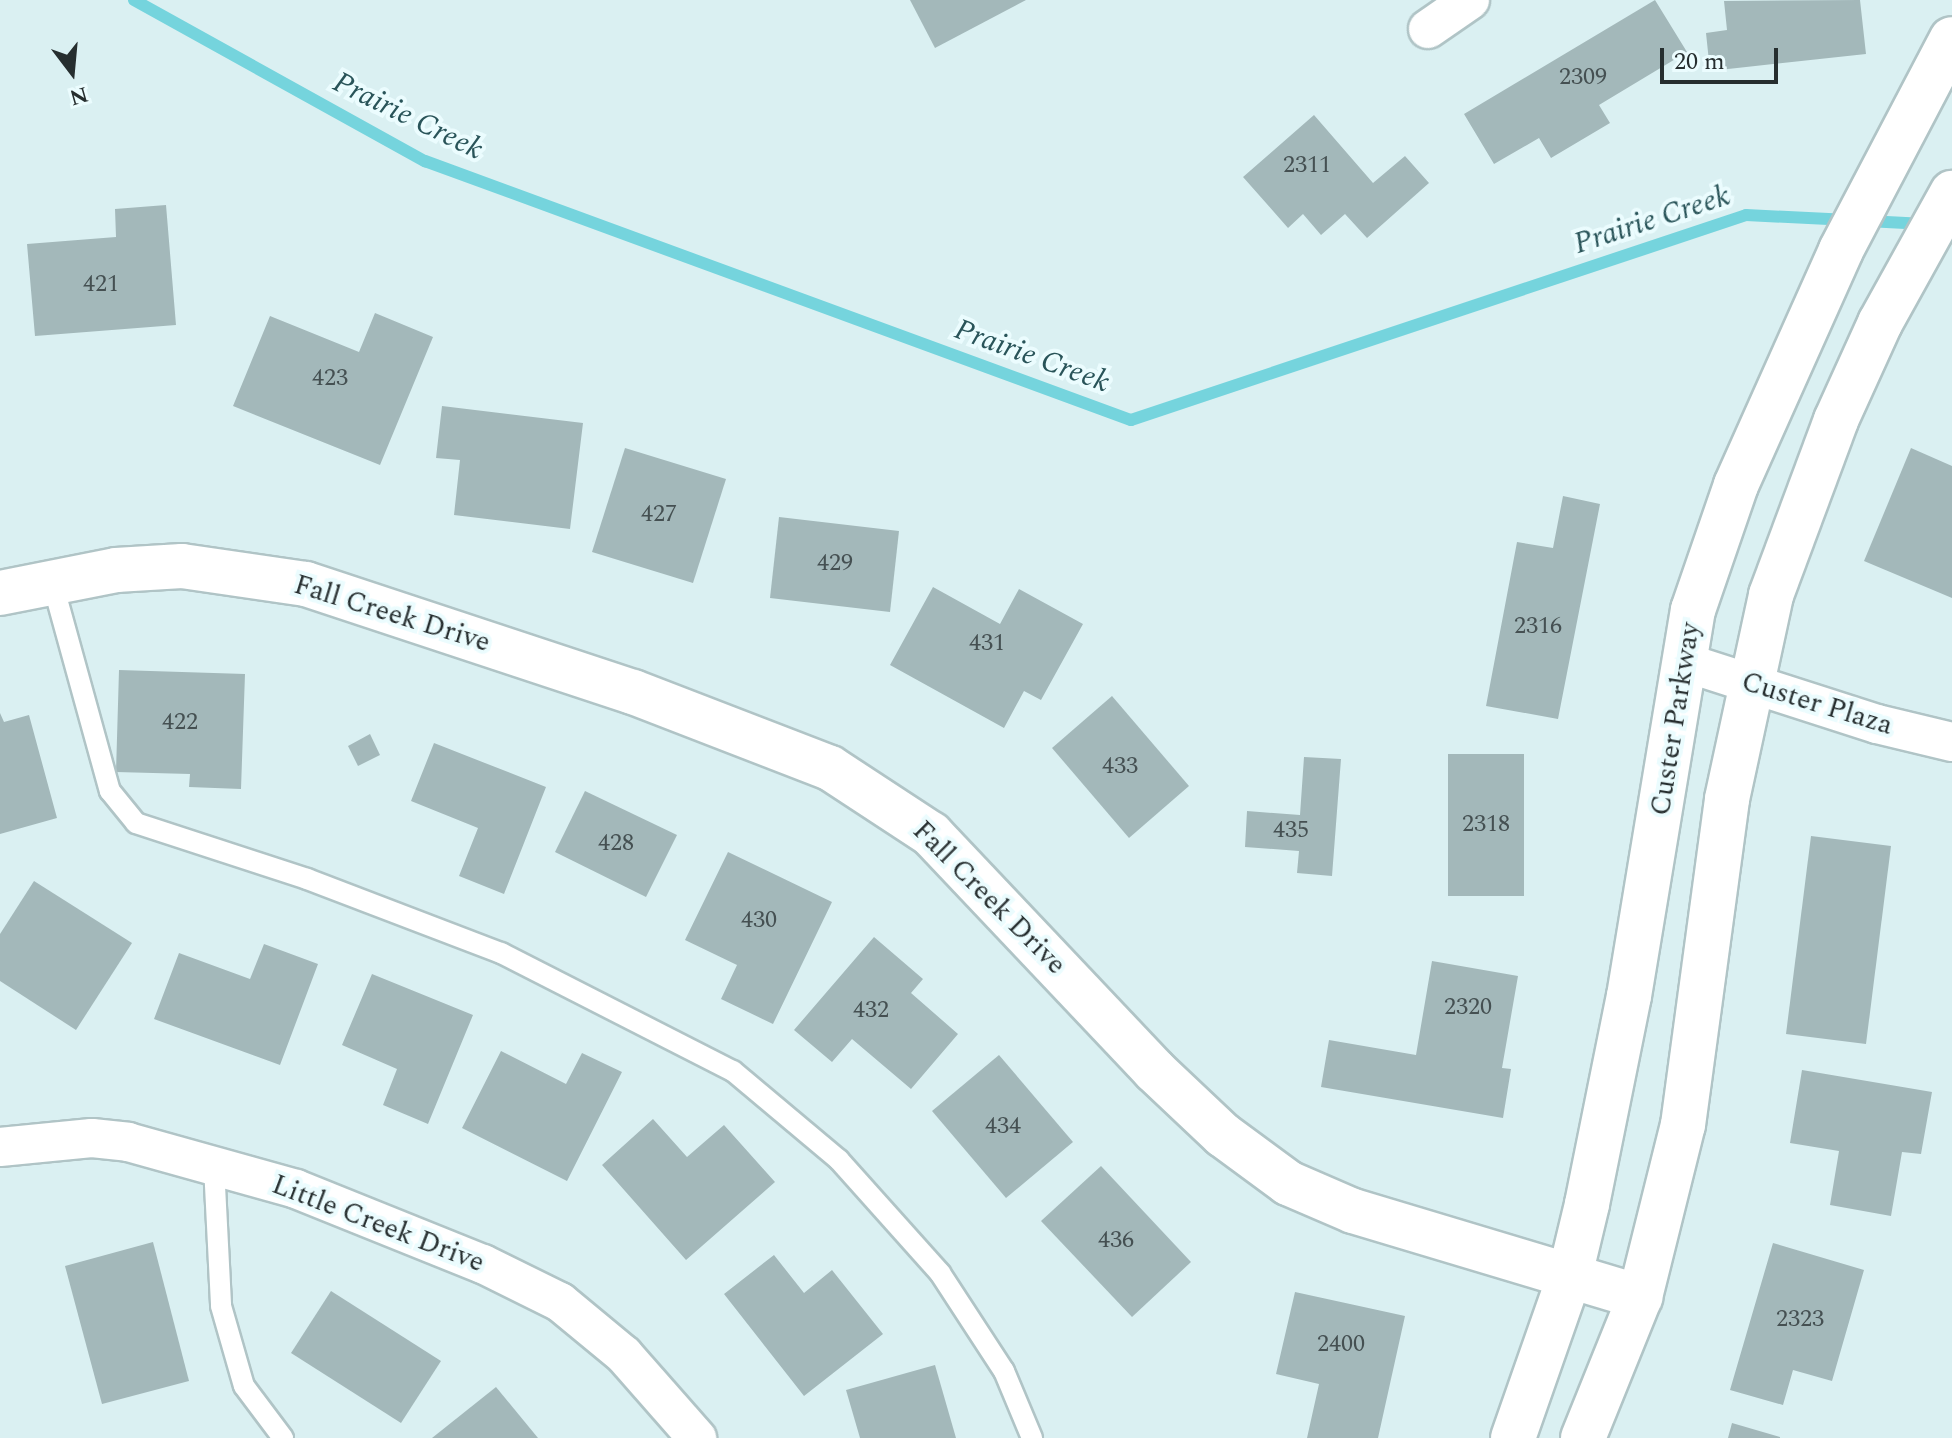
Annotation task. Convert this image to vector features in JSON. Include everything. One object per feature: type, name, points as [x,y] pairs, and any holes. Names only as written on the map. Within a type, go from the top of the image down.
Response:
[{"type":"street","points":[[1428,29],[1470,0]]},
{"type":"street","name":"Custer Parkway","points":[[1513,1438],[1570,1275],[1629,996],[1693,610],[1736,485],[1841,250],[1952,39]]},
{"type":"street","points":[[1583,1438],[1640,1297],[1683,1125],[1727,799],[1771,595],[1802,506],[1909,267],[1952,193]]},
{"type":"street","name":"Fall Creek Drive","points":[[0,593],[52,581],[182,566],[306,584],[633,692],[830,768],[931,834],[1154,1070],[1223,1135],[1288,1183],[1353,1211],[1640,1297]]},
{"type":"street","name":"Custer Plaza","points":[[1684,662],[1952,742]]},
{"type":"street","name":"Little Creek Drive","points":[[0,1147],[92,1138],[128,1142],[310,1195],[483,1264],[560,1302],[624,1355],[697,1438]]},
{"type":"lane","points":[[52,581],[110,791],[136,823],[307,879],[501,953],[733,1071],[839,1160],[940,1273],[1004,1371],[1032,1438]]},
{"type":"lane","points":[[214,1166],[221,1306],[244,1386],[283,1438]]},
{"type":"building","points":[[910,0],[1026,0],[935,48]]},
{"type":"building","points":[[1655,0],[1687,52],[1599,105],[1610,123],[1551,158],[1539,138],[1494,164],[1464,114]]},
{"type":"building","points":[[1860,0],[1866,54],[1710,71],[1706,33],[1727,30],[1724,1]]},
{"type":"building","points":[[1314,115],[1373,183],[1405,156],[1429,183],[1367,238],[1345,214],[1321,235],[1303,214],[1288,228],[1243,177]]},
{"type":"building","points":[[166,205],[176,325],[35,336],[27,244],[116,237],[115,209]]},
{"type":"building","points":[[375,313],[433,337],[380,465],[233,406],[270,316],[359,352]]},
{"type":"building","points":[[442,406],[583,423],[570,529],[454,515],[460,460],[436,458]]},
{"type":"building","points":[[625,448],[726,479],[693,583],[592,552]]},
{"type":"building","points":[[1911,448],[1952,466],[1952,598],[1864,561]]},
{"type":"building","points":[[1563,496],[1600,504],[1558,719],[1486,706],[1517,542],[1553,548]]},
{"type":"building","points":[[779,517],[899,531],[890,612],[770,598]]},
{"type":"building","points":[[933,587],[1000,624],[1019,589],[1083,624],[1041,700],[1024,691],[1004,728],[890,665]]},
{"type":"building","points":[[119,670],[245,674],[241,789],[189,787],[190,774],[116,772]]},
{"type":"building","points":[[1112,696],[1189,786],[1129,838],[1052,748]]},
{"type":"building","points":[[0,713],[4,722],[29,715],[57,818],[0,834]]},
{"type":"building","points":[[370,734],[380,755],[358,766],[348,746]]},
{"type":"building","points":[[434,743],[546,787],[504,894],[459,876],[478,828],[411,801]]},
{"type":"building","points":[[1448,754],[1524,754],[1524,896],[1448,896]]},
{"type":"building","points":[[1304,757],[1341,759],[1332,876],[1297,873],[1299,851],[1245,847],[1247,811],[1300,815]]},
{"type":"building","points":[[585,791],[677,835],[646,897],[555,852]]},
{"type":"building","points":[[1811,836],[1891,846],[1866,1044],[1786,1034]]},
{"type":"building","points":[[728,852],[832,902],[773,1024],[721,999],[737,965],[685,940]]},
{"type":"building","points":[[34,881],[132,943],[76,1030],[0,981],[0,934]]},
{"type":"building","points":[[874,937],[923,979],[911,993],[958,1034],[911,1089],[852,1039],[832,1062],[794,1030]]},
{"type":"building","points":[[264,944],[318,964],[280,1065],[154,1019],[179,953],[250,979]]},
{"type":"building","points":[[1432,961],[1518,976],[1502,1068],[1511,1069],[1503,1118],[1321,1087],[1329,1040],[1416,1055]]},
{"type":"building","points":[[372,974],[473,1015],[428,1124],[383,1105],[397,1069],[342,1045]]},
{"type":"building","points":[[501,1051],[566,1084],[582,1053],[622,1072],[567,1181],[462,1128]]},
{"type":"building","points":[[999,1055],[1073,1142],[1006,1198],[932,1111]]},
{"type":"building","points":[[1802,1070],[1932,1092],[1921,1154],[1902,1152],[1891,1216],[1830,1205],[1839,1151],[1790,1143]]},
{"type":"building","points":[[653,1119],[687,1157],[724,1125],[775,1182],[686,1260],[602,1165]]},
{"type":"building","points":[[1101,1166],[1191,1262],[1132,1317],[1041,1221]]},
{"type":"building","points":[[153,1242],[189,1381],[102,1404],[65,1266]]},
{"type":"building","points":[[1773,1243],[1864,1270],[1832,1381],[1793,1370],[1783,1405],[1730,1390]]},
{"type":"building","points":[[774,1255],[804,1293],[832,1270],[883,1334],[804,1396],[724,1294]]},
{"type":"building","points":[[331,1291],[441,1361],[401,1423],[291,1353]]},
{"type":"building","points":[[1295,1292],[1405,1316],[1378,1438],[1307,1438],[1319,1384],[1276,1374]]},
{"type":"building","points":[[935,1365],[956,1438],[860,1438],[846,1390]]},
{"type":"building","points":[[496,1387],[538,1438],[432,1438]]},
{"type":"building","points":[[1732,1423],[1780,1437],[1780,1438],[1728,1438]]},
{"type":"waterway","name":"Prairie Creek","points":[[134,0],[425,161],[1131,420],[1746,215],[1849,220]]},
{"type":"waterway","name":"Prairie Creek","points":[[1867,221],[1925,224]]}]
